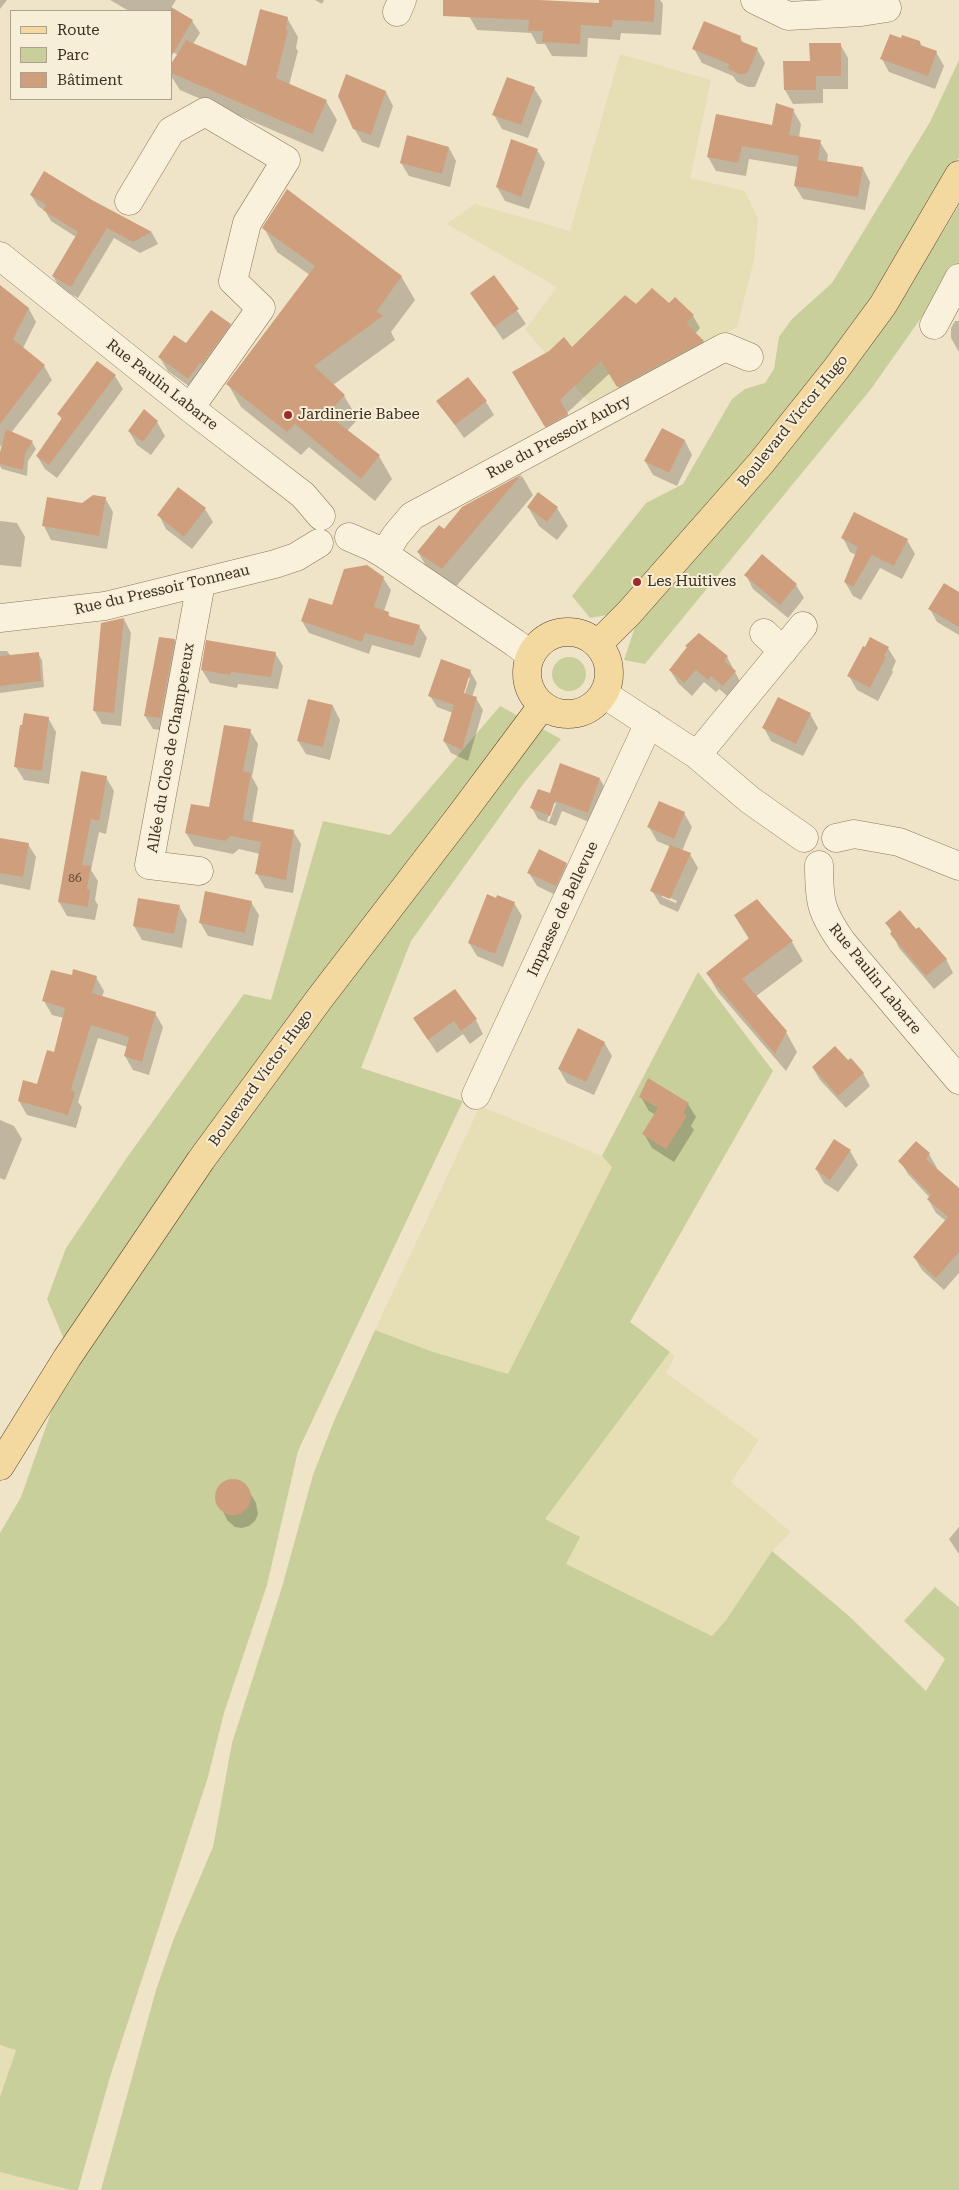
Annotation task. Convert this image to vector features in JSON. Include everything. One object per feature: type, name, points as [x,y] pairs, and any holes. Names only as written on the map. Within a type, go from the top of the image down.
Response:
[{"type":"main road","name":"Boulevard Victor Hugo","points":[[598,644],[629,613],[761,463],[836,369],[883,305],[959,176]]},
{"type":"main road","points":[[566,632],[584,634],[598,644],[609,662],[610,680],[598,703],[589,710],[570,715],[556,714],[542,706],[533,696],[527,682],[526,670],[530,655],[538,644],[552,635],[566,632]]},
{"type":"main road","name":"Boulevard Victor Hugo","points":[[0,1466],[67,1358],[201,1160],[320,998],[542,706]]},
{"type":"street","points":[[755,0],[788,16],[869,6]]},
{"type":"street","points":[[129,201],[171,131],[205,112],[286,160],[247,223],[233,282],[261,308],[190,408]]},
{"type":"street","name":"Rue Paulin Labarre","points":[[0,256],[190,408],[303,494],[321,516]]},
{"type":"street","points":[[934,325],[959,278]]},
{"type":"street","name":"Rue du Pressoir Aubry","points":[[384,554],[396,535],[412,516],[708,356],[725,347],[749,358]]},
{"type":"street","points":[[332,512],[343,516],[349,526],[349,537],[346,542],[336,548],[324,546],[319,543],[314,532],[314,526],[321,516],[332,512]]},
{"type":"street","points":[[349,537],[372,546],[516,643],[530,655]]},
{"type":"street","name":"Rue du Pressoir Tonneau","points":[[0,618],[105,606],[201,583],[296,557],[319,543]]},
{"type":"street","name":"Allée du Clos de Champereux","points":[[199,872],[150,865],[201,583]]},
{"type":"street","points":[[697,755],[804,626]]},
{"type":"street","points":[[764,633],[783,651]]},
{"type":"street","points":[[604,694],[697,755],[750,800],[804,838]]},
{"type":"street","name":"Impasse de Bellevue","points":[[476,1095],[649,723]]},
{"type":"street","points":[[823,828],[832,833],[836,838],[838,843],[837,854],[830,862],[819,866],[809,862],[802,854],[801,843],[812,830],[823,828]]},
{"type":"street","points":[[836,838],[854,834],[899,842],[959,866]]},
{"type":"street","name":"Rue Paulin Labarre","points":[[819,866],[820,903],[827,920],[842,942],[959,1080]]},
{"type":"shaded area","points":[[620,54],[711,80],[690,178],[745,191],[758,219],[754,260],[737,327],[594,408],[525,330],[557,287],[447,224],[475,204],[570,231]]},
{"type":"shaded area","points":[[480,1106],[602,1156],[612,1167],[508,1375],[433,1352],[375,1330]]},
{"type":"shaded area","points":[[670,1352],[675,1356],[666,1373],[759,1440],[731,1482],[791,1532],[772,1551],[726,1620],[712,1636],[565,1564],[545,1519]]},
{"type":"shaded area","points":[[0,2045],[16,2049],[0,2097]]},
{"type":"shaded area","points":[[0,2172],[18,2176],[71,2190],[0,2190]]},
{"type":"green space","points":[[959,60],[959,157],[940,192],[856,325],[793,408],[633,589],[607,615],[590,618],[572,596],[646,503],[683,484],[732,399],[745,389],[765,383],[774,369],[779,337],[792,319],[832,283],[930,122]]},
{"type":"green space","points":[[959,205],[959,264],[871,389],[645,664],[624,660],[635,627],[764,475],[847,371],[887,317]]},
{"type":"green space","points":[[569,657],[576,658],[581,662],[585,667],[585,681],[581,686],[576,690],[569,691],[562,690],[557,686],[553,681],[552,674],[553,667],[557,662],[562,658]]},
{"type":"green space","points":[[500,706],[561,739],[524,783],[411,941],[361,1068],[463,1101],[298,1451],[267,1585],[224,1713],[208,1777],[110,2077],[78,2190],[71,2190],[0,2172],[0,2097],[16,2050],[0,2045],[0,1533],[21,1497],[71,1356],[47,1299],[66,1248],[128,1156],[244,994],[271,1000],[323,821],[390,835]]},
{"type":"green space","points":[[698,972],[773,1071],[630,1322],[670,1352],[545,1519],[580,1537],[566,1564],[712,1636],[726,1620],[772,1551],[849,1616],[926,1691],[945,1659],[904,1621],[935,1587],[959,1607],[959,2190],[101,2190],[156,1990],[174,1938],[213,1847],[232,1743],[282,1587],[313,1475],[334,1421],[375,1330],[433,1352],[508,1374],[612,1167],[602,1156]]},
{"type":"building","points":[[443,0],[539,0],[599,3],[599,0],[655,0],[654,22],[613,20],[612,27],[581,25],[580,44],[542,42],[543,31],[528,31],[529,20],[443,16]]},
{"type":"building","points":[[171,7],[193,20],[172,55],[172,10]]},
{"type":"building","points":[[260,9],[288,17],[286,30],[288,31],[276,78],[327,100],[312,134],[172,73],[172,62],[186,40],[246,66]]},
{"type":"building","points":[[704,21],[741,36],[740,41],[758,48],[747,74],[739,74],[728,69],[729,64],[692,49]]},
{"type":"building","points":[[890,34],[901,38],[902,35],[920,41],[920,45],[937,51],[928,76],[880,59]]},
{"type":"building","points":[[809,43],[841,43],[841,76],[816,76],[816,90],[784,90],[783,61],[810,61]]},
{"type":"building","points":[[346,74],[386,91],[371,135],[353,129],[338,96]]},
{"type":"building","points":[[507,77],[535,87],[521,125],[492,115]]},
{"type":"building","points":[[776,103],[794,109],[789,135],[821,140],[818,160],[863,167],[858,197],[794,186],[799,156],[742,146],[738,163],[707,157],[716,114],[772,125]]},
{"type":"building","points":[[407,135],[449,147],[442,174],[400,163]]},
{"type":"building","points":[[511,139],[538,149],[521,197],[496,187]]},
{"type":"building","points":[[44,171],[92,200],[152,232],[133,242],[107,228],[71,287],[52,276],[78,232],[43,210],[46,205],[30,195]]},
{"type":"building","points":[[287,189],[402,276],[377,311],[383,316],[314,366],[345,395],[332,409],[337,413],[332,418],[380,455],[361,479],[295,424],[287,432],[226,384],[315,266],[262,228]]},
{"type":"building","points":[[494,275],[519,309],[494,327],[470,293]]},
{"type":"building","points":[[0,285],[29,308],[13,339],[45,365],[0,424]]},
{"type":"building","points":[[652,288],[669,303],[675,297],[694,315],[686,323],[704,341],[617,387],[601,361],[560,400],[568,414],[545,427],[512,372],[549,351],[564,337],[572,347],[625,295],[636,304]]},
{"type":"building","points":[[211,310],[231,324],[202,364],[200,363],[188,379],[158,357],[174,335],[186,343]]},
{"type":"building","points":[[97,361],[116,375],[49,465],[36,456],[62,418],[57,414]]},
{"type":"building","points":[[468,377],[487,401],[455,425],[436,401]]},
{"type":"building","points":[[144,409],[158,421],[143,442],[128,431]]},
{"type":"building","points":[[662,428],[685,440],[669,473],[644,461]]},
{"type":"building","points":[[6,429],[33,441],[25,454],[23,470],[0,464],[0,452]]},
{"type":"building","points":[[522,474],[442,569],[417,552],[439,525],[444,529],[462,507]]},
{"type":"building","points":[[178,487],[206,508],[184,537],[157,515]]},
{"type":"building","points":[[538,492],[558,507],[547,522],[527,507]]},
{"type":"building","points":[[93,495],[106,497],[99,536],[42,526],[47,497],[82,503]]},
{"type":"building","points":[[854,512],[908,539],[894,566],[872,555],[853,587],[844,582],[858,547],[841,538]]},
{"type":"building","points":[[762,554],[797,584],[780,605],[744,575]]},
{"type":"building","points":[[367,565],[384,577],[374,607],[389,612],[388,616],[420,625],[413,646],[365,633],[362,642],[301,621],[309,598],[332,605],[344,569]]},
{"type":"building","points":[[944,583],[959,592],[959,627],[928,609]]},
{"type":"building","points":[[124,618],[114,713],[93,711],[101,623]]},
{"type":"building","points":[[699,633],[728,656],[724,661],[736,671],[723,686],[711,676],[708,680],[696,670],[684,683],[669,670],[687,647],[685,646]]},
{"type":"building","points":[[159,637],[175,639],[160,718],[144,716]]},
{"type":"building","points":[[870,637],[889,647],[870,688],[847,676]]},
{"type":"building","points":[[206,640],[276,652],[271,677],[231,672],[230,675],[201,670]]},
{"type":"building","points":[[39,652],[41,681],[0,686],[0,656]]},
{"type":"building","points":[[441,659],[471,670],[464,693],[477,697],[462,750],[443,741],[454,705],[428,696]]},
{"type":"building","points":[[778,697],[811,713],[796,744],[762,728]]},
{"type":"building","points":[[308,699],[333,705],[323,747],[297,741]]},
{"type":"building","points":[[24,713],[49,717],[42,771],[14,767],[20,725],[22,725]]},
{"type":"building","points":[[224,725],[251,729],[243,771],[251,773],[243,820],[294,830],[286,880],[255,874],[261,842],[231,836],[225,841],[185,833],[191,804],[209,807]]},
{"type":"building","points":[[560,763],[600,778],[588,813],[555,801],[550,816],[530,808],[538,789],[550,793]]},
{"type":"building","points":[[81,771],[107,776],[99,821],[91,819],[82,865],[91,866],[87,889],[90,890],[88,907],[58,902]]},
{"type":"building","points":[[659,801],[685,812],[674,839],[647,827]]},
{"type":"building","points":[[0,838],[29,843],[23,877],[0,873]]},
{"type":"building","points":[[670,845],[691,853],[670,899],[650,891]]},
{"type":"building","points":[[539,849],[567,863],[556,886],[527,873]]},
{"type":"building","points":[[205,891],[252,901],[245,933],[199,923]]},
{"type":"building","points":[[487,894],[496,898],[497,895],[515,902],[495,954],[468,943]]},
{"type":"building","points":[[138,898],[180,905],[174,934],[133,926]]},
{"type":"building","points":[[757,899],[793,941],[742,979],[787,1031],[775,1054],[706,973],[749,938],[734,915]]},
{"type":"building","points":[[900,910],[916,929],[919,927],[947,959],[926,976],[890,934],[892,931],[885,923]]},
{"type":"building","points":[[73,969],[97,976],[92,993],[156,1012],[142,1062],[124,1056],[129,1037],[91,1025],[71,1089],[75,1093],[68,1115],[18,1101],[23,1080],[37,1084],[47,1050],[54,1052],[65,1008],[42,1001],[51,970],[72,975]]},
{"type":"building","points":[[455,989],[477,1019],[461,1031],[454,1021],[428,1040],[413,1018]]},
{"type":"building","points":[[578,1028],[605,1042],[586,1082],[558,1069]]},
{"type":"building","points":[[835,1046],[848,1060],[851,1058],[864,1073],[838,1096],[812,1067]]},
{"type":"building","points":[[648,1078],[689,1103],[683,1113],[687,1116],[666,1149],[642,1134],[658,1108],[639,1097]]},
{"type":"building","points":[[834,1139],[851,1150],[830,1180],[815,1169]]},
{"type":"building","points":[[916,1141],[930,1153],[926,1159],[959,1188],[959,1252],[936,1278],[913,1257],[948,1217],[927,1199],[931,1195],[898,1161]]},
{"type":"building","points":[[233,1479],[240,1480],[246,1484],[250,1490],[250,1504],[246,1510],[240,1514],[233,1515],[226,1514],[220,1510],[216,1504],[215,1497],[216,1490],[220,1484],[226,1480]]},
{"type":"place","name":"Jardinerie Babee","points":[[288,415]]},
{"type":"place","name":"Les Huitives","points":[[637,582]]}]
